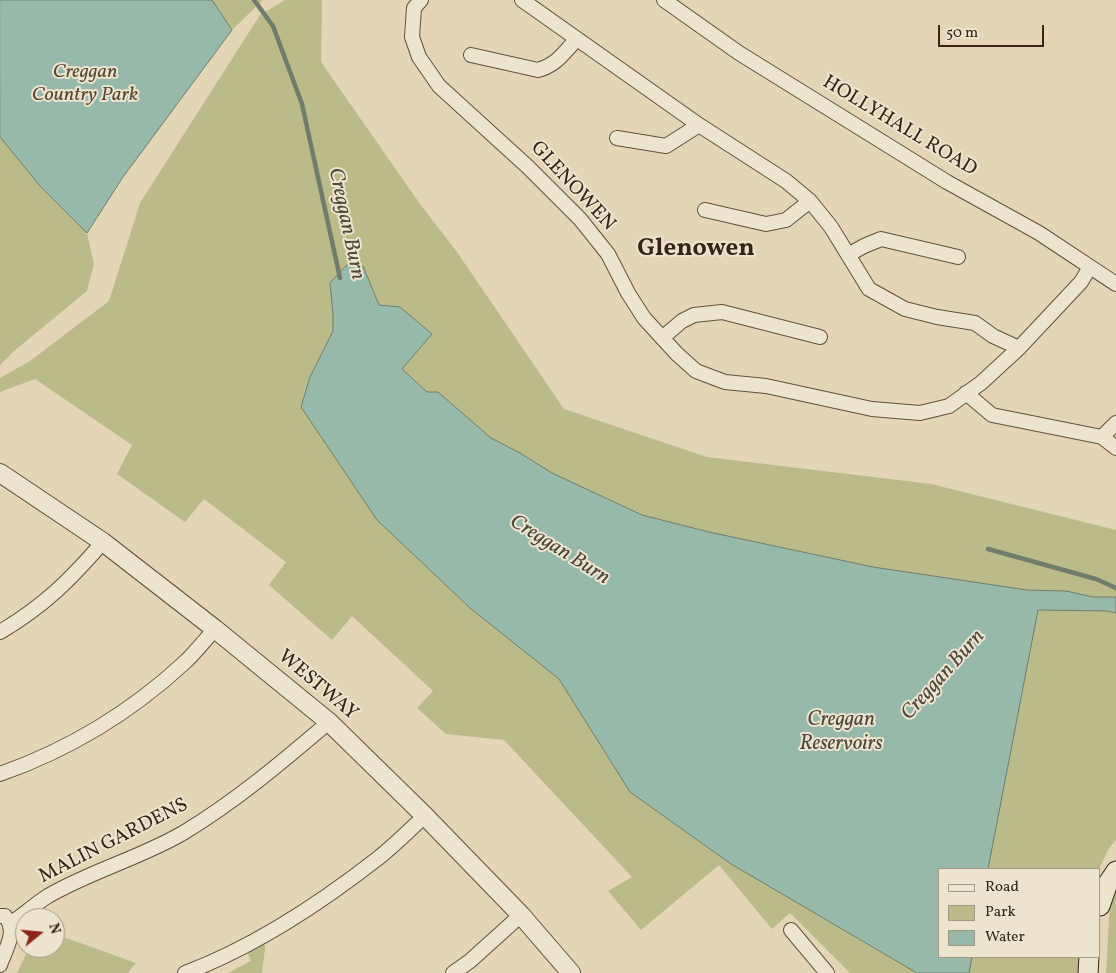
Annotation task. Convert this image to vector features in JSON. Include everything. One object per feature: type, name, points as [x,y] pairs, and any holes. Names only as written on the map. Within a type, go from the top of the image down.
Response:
[{"type":"main road","points":[[1101,903],[1108,883],[1116,871]]},
{"type":"main road","points":[[1088,973],[1090,958]]},
{"type":"street","name":"GLENOWEN","points":[[421,0],[414,8],[412,37],[419,57],[440,86],[528,167],[580,219],[608,254],[628,293],[644,318],[696,371],[725,382],[766,386],[864,407],[920,413],[948,406],[981,383],[1019,348],[1081,282],[1090,267]]},
{"type":"street","points":[[522,0],[607,58],[699,125],[786,181],[810,201],[831,227],[870,290],[906,309],[937,317],[975,323],[993,336],[1019,348]]},
{"type":"street","name":"HOLLYHALL ROAD","points":[[664,0],[739,53],[948,182],[1039,233],[1116,284]]},
{"type":"street","points":[[471,55],[538,70],[547,68],[557,62],[577,39]]},
{"type":"street","points":[[617,138],[666,146],[699,125]]},
{"type":"street","points":[[705,210],[766,224],[786,220],[810,201]]},
{"type":"street","points":[[848,255],[864,246],[881,240],[958,257]]},
{"type":"street","points":[[662,338],[694,315],[722,312],[820,337]]},
{"type":"street","points":[[966,393],[992,415],[1102,438],[1116,448]]},
{"type":"street","points":[[1102,438],[1116,423]]},
{"type":"street","name":"WESTWAY","points":[[0,473],[103,542],[215,629],[329,722],[425,816],[520,915],[570,973]]},
{"type":"street","points":[[0,632],[43,604],[74,576],[103,542]]},
{"type":"street","points":[[0,774],[48,755],[119,715],[153,690],[185,662],[215,629]]},
{"type":"street","name":"MALIN GARDENS","points":[[0,965],[12,932],[6,919],[48,896],[143,854],[182,834],[229,804],[329,722]]},
{"type":"street","points":[[185,973],[206,965],[288,922],[378,858],[425,816]]},
{"type":"street","points":[[453,973],[470,961],[520,915]]},
{"type":"street","points":[[791,930],[827,973]]},
{"type":"green space","name":"Creggan Country Park","points":[[0,0],[263,0],[232,30],[123,177],[87,233],[94,264],[87,291],[14,351],[0,365]]},
{"type":"green space","points":[[285,0],[322,0],[321,62],[420,204],[457,252],[564,409],[707,457],[931,484],[1116,530],[1116,840],[1109,848],[1099,868],[938,868],[938,958],[1078,958],[1078,973],[850,973],[790,913],[772,929],[719,865],[641,930],[608,891],[632,877],[504,740],[446,734],[417,708],[433,691],[352,616],[332,640],[269,585],[286,562],[204,499],[185,522],[117,474],[132,445],[35,379],[0,392],[0,378],[30,361],[109,301],[140,203],[260,15]]},
{"type":"green space","points":[[1116,893],[1116,973],[1106,973],[1110,903]]},
{"type":"green space","points":[[65,938],[136,963],[128,973],[17,973],[24,958],[65,958]]},
{"type":"green space","points":[[264,942],[262,973],[228,973],[251,961],[247,951]]},
{"type":"water","name":"Creggan Country Park","points":[[0,0],[212,0],[232,30],[123,177],[87,233],[40,186],[0,137]]},
{"type":"water","name":"Creggan Reservoirs","points":[[351,261],[363,266],[379,305],[400,307],[432,334],[402,369],[427,392],[438,392],[491,438],[552,473],[642,515],[709,532],[873,567],[1027,590],[1066,591],[1093,597],[1116,597],[1116,613],[1107,611],[1038,610],[988,868],[938,868],[938,958],[972,958],[969,973],[917,973],[731,864],[630,792],[559,679],[470,608],[377,520],[301,407],[310,377],[333,331],[330,283]]},
{"type":"waterway","name":"Creggan Burn","points":[[254,0],[273,26],[302,104],[340,278]]},
{"type":"waterway","points":[[988,549],[1096,579],[1116,588]]},
{"type":"district","name":"Glenowen","points":[[696,250]]}]
